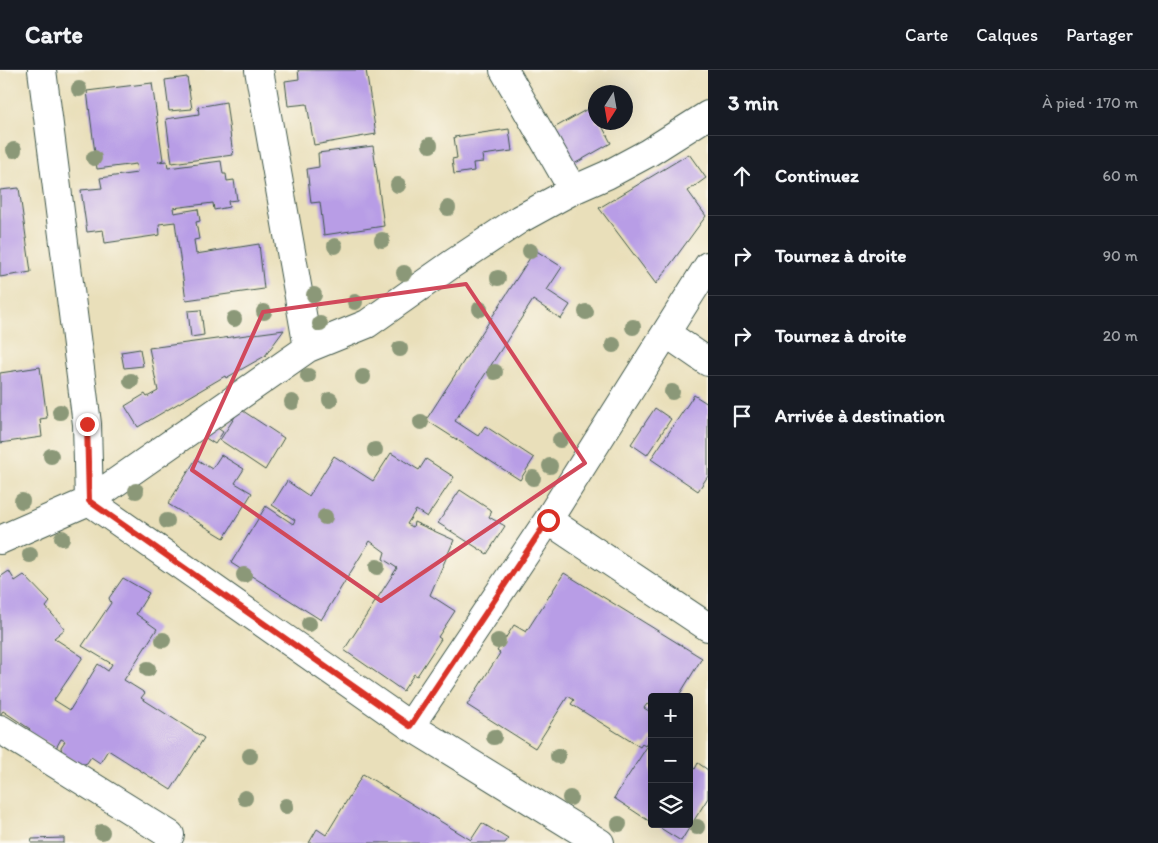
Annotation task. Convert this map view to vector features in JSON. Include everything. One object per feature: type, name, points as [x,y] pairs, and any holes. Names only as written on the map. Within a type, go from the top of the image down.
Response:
[{"type":"street","points":[[42,70],[87,424],[89,501]]},
{"type":"street","points":[[260,70],[308,348]]},
{"type":"street","points":[[504,70],[573,190]]},
{"type":"street","points":[[0,540],[89,501],[308,348],[367,324],[452,264],[520,220],[573,190],[607,175],[648,153],[708,115]]},
{"type":"street","points":[[410,726],[548,520],[708,266]]},
{"type":"street","points":[[666,332],[708,362]]},
{"type":"street","points":[[89,501],[410,726],[600,843]]},
{"type":"street","points":[[548,520],[708,627]]},
{"type":"street","points":[[0,729],[170,835]]},
{"type":"highlighted area","points":[[466,284],[585,463],[381,601],[192,470],[263,312]]},
{"type":"building","points":[[298,70],[366,70],[376,134],[314,145],[307,104],[288,106],[285,81],[299,79]]},
{"type":"building","points":[[187,77],[192,109],[169,111],[165,80]]},
{"type":"building","points":[[152,83],[163,160],[158,162],[167,161],[168,168],[221,161],[223,174],[226,174],[227,181],[234,180],[237,200],[228,201],[229,207],[214,210],[213,203],[173,208],[174,213],[198,209],[200,221],[196,222],[199,239],[194,240],[196,254],[259,244],[264,289],[186,300],[175,222],[159,224],[160,235],[105,243],[103,230],[87,232],[81,190],[102,188],[100,178],[137,173],[136,164],[97,169],[87,91]]},
{"type":"building","points":[[226,102],[233,155],[172,163],[166,119],[199,114],[198,107]]},
{"type":"building","points":[[588,109],[588,130],[604,130],[611,143],[574,164],[554,128]]},
{"type":"building","points":[[509,129],[512,151],[482,155],[483,162],[473,163],[474,171],[454,174],[452,159],[457,158],[454,137]]},
{"type":"building","points":[[373,146],[384,226],[324,235],[320,202],[311,203],[307,169],[319,167],[318,153]]},
{"type":"building","points":[[689,154],[706,178],[688,191],[706,216],[656,284],[599,208]]},
{"type":"building","points":[[19,188],[31,272],[0,277],[0,190]]},
{"type":"building","points":[[535,250],[562,267],[547,290],[570,305],[561,319],[533,300],[455,421],[478,436],[485,426],[534,458],[520,480],[426,420]]},
{"type":"building","points":[[201,310],[204,335],[191,337],[188,311]]},
{"type":"building","points":[[284,330],[265,356],[226,378],[225,376],[138,427],[125,406],[145,394],[147,397],[158,391],[149,348]]},
{"type":"building","points":[[140,349],[143,366],[124,368],[121,352]]},
{"type":"building","points":[[40,367],[47,418],[40,419],[42,437],[0,443],[0,373]]},
{"type":"building","points":[[694,395],[708,404],[708,476],[698,491],[651,459]]},
{"type":"building","points":[[655,408],[671,419],[647,455],[631,444]]},
{"type":"building","points":[[240,409],[284,438],[265,470],[220,440]]},
{"type":"building","points":[[212,424],[223,432],[215,444],[204,437]]},
{"type":"building","points":[[391,453],[419,470],[426,459],[454,477],[427,517],[416,510],[407,524],[413,527],[414,522],[454,540],[430,595],[455,611],[438,637],[441,639],[417,676],[414,674],[403,691],[344,650],[397,568],[383,559],[385,552],[370,541],[321,620],[231,563],[266,506],[293,524],[295,520],[272,505],[287,481],[309,496],[334,456],[373,481]]},
{"type":"building","points":[[221,455],[244,469],[235,483],[252,493],[224,538],[168,504],[196,459],[212,469]]},
{"type":"building","points":[[460,490],[492,511],[489,517],[505,526],[487,554],[438,523]]},
{"type":"building","points":[[9,571],[15,581],[24,575],[50,602],[46,607],[65,629],[54,638],[83,657],[54,700],[70,710],[98,664],[108,671],[112,664],[82,646],[111,603],[109,598],[123,578],[149,593],[136,614],[157,629],[124,680],[145,693],[141,698],[204,738],[171,790],[108,750],[100,763],[91,757],[87,763],[82,765],[62,754],[61,747],[65,741],[61,739],[56,748],[29,731],[30,729],[3,711],[0,715],[0,577]]},
{"type":"building","points":[[564,573],[702,658],[680,693],[648,693],[648,705],[644,708],[648,710],[648,742],[645,746],[642,744],[640,747],[571,704],[574,700],[568,696],[535,748],[467,705],[500,653],[497,651],[514,625],[526,632]]},
{"type":"building","points":[[648,745],[648,820],[614,798]]},
{"type":"building","points":[[698,763],[708,770],[708,798],[693,822],[693,768],[695,769]]},
{"type":"building","points":[[363,774],[471,840],[482,823],[508,839],[505,843],[309,843],[317,829],[326,835]]},
{"type":"building","points":[[660,828],[689,828],[681,841]]},
{"type":"building","points":[[64,838],[64,843],[31,843],[32,839]]},
{"type":"route","points":[[87,424],[89,501],[410,726],[548,520]]}]
